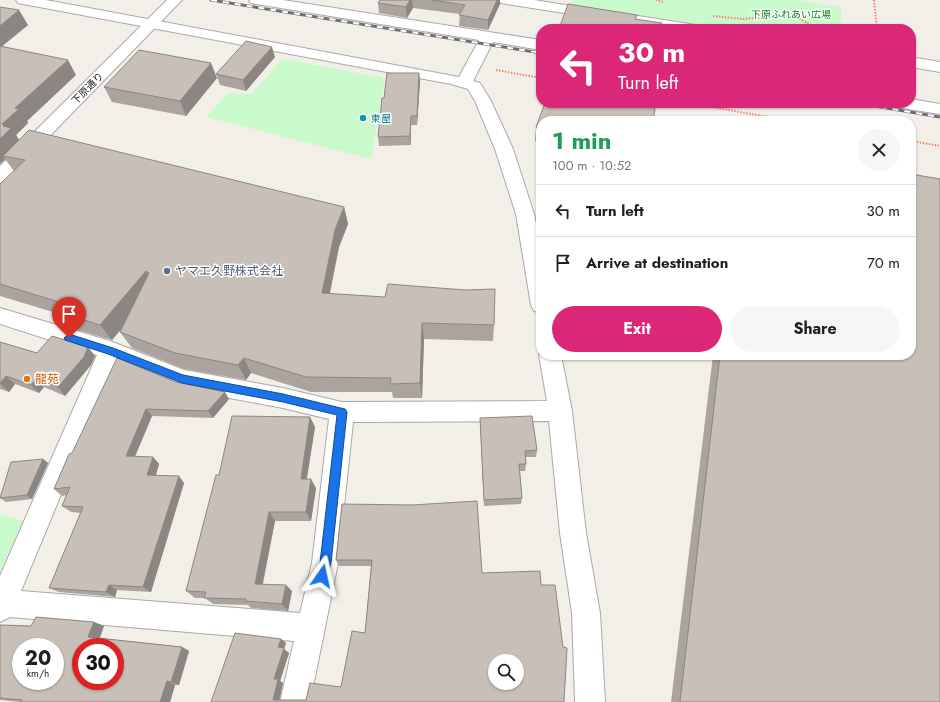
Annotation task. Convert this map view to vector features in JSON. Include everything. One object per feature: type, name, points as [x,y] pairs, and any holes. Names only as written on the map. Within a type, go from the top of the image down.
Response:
[{"type":"street","points":[[23,0],[474,86],[483,101],[504,149],[525,214],[536,277]]},
{"type":"street","name":"下原通り","points":[[0,177],[175,0]]},
{"type":"street","points":[[256,0],[536,44]]},
{"type":"street","points":[[343,13],[352,0]]},
{"type":"street","points":[[506,0],[663,24]]},
{"type":"street","points":[[464,84],[488,37]]},
{"type":"street","points":[[916,63],[940,67]]},
{"type":"street","points":[[916,105],[940,109]]},
{"type":"street","points":[[0,316],[110,350],[182,379],[283,398],[342,412],[560,411]]},
{"type":"street","points":[[110,350],[1,605],[311,628]]},
{"type":"street","points":[[551,360],[560,411],[572,533],[586,613],[590,702]]},
{"type":"street","points":[[295,702],[325,563],[342,412]]},
{"type":"path","points":[[656,0],[668,4]]},
{"type":"path","points":[[874,0],[876,24]]},
{"type":"path","points":[[707,16],[759,18],[774,16],[799,18],[809,24]]},
{"type":"path","points":[[716,108],[763,116]]},
{"type":"path","points":[[916,142],[940,146]]},
{"type":"green space","name":"下原ふれあい広場","points":[[573,0],[799,0],[841,7],[842,24],[699,24],[572,5]]},
{"type":"green space","points":[[283,59],[385,78],[371,159],[206,117],[228,93],[251,94]]},
{"type":"green space","points":[[0,514],[23,521],[0,571]]},
{"type":"building","points":[[380,0],[410,0],[406,7],[378,3]]},
{"type":"building","points":[[432,0],[497,0],[488,20],[459,15],[465,5]]},
{"type":"building","points":[[568,4],[637,15],[635,19],[662,23],[662,24],[561,24]]},
{"type":"building","points":[[0,7],[19,10],[0,26]]},
{"type":"building","points":[[246,41],[272,47],[243,80],[216,74]]},
{"type":"building","points":[[0,46],[68,60],[15,108],[19,109],[2,124],[4,125],[3,126],[11,128],[0,139]]},
{"type":"building","points":[[139,50],[211,63],[180,101],[104,87]]},
{"type":"building","points":[[387,73],[419,73],[417,116],[411,116],[410,136],[378,137],[382,98],[384,98]]},
{"type":"building","points":[[543,108],[655,108],[654,116],[540,116]]},
{"type":"building","name":"ヤマエ久野株式会社","points":[[29,130],[344,207],[335,230],[322,293],[385,297],[388,284],[465,290],[495,289],[494,325],[422,323],[420,383],[390,384],[391,378],[306,377],[244,358],[238,365],[175,353],[120,332],[149,273],[146,271],[100,325],[61,313],[69,305],[0,284],[0,184],[25,160],[3,156]]},
{"type":"building","points":[[916,175],[940,179],[940,702],[680,702],[719,360],[916,360]]},
{"type":"building","points":[[52,336],[88,347],[84,357],[58,387],[36,379],[31,385],[6,376],[0,383],[0,342],[37,353]]},
{"type":"building","points":[[117,358],[176,382],[225,392],[208,411],[146,409],[126,456],[153,457],[147,475],[179,476],[143,587],[109,585],[106,592],[49,588],[83,507],[62,506],[70,487],[54,489],[69,454],[72,453]]},
{"type":"building","points":[[232,416],[310,417],[301,479],[311,479],[306,512],[269,512],[255,584],[286,585],[282,604],[245,601],[246,599],[204,598],[206,592],[186,591],[216,475],[219,475]]},
{"type":"building","points":[[532,416],[537,450],[525,451],[526,464],[519,464],[522,498],[484,500],[480,418]]},
{"type":"building","points":[[43,459],[27,495],[0,498],[11,462]]},
{"type":"building","points":[[477,501],[482,573],[540,571],[541,585],[555,585],[563,647],[567,648],[564,702],[211,702],[235,633],[281,639],[278,647],[284,648],[274,679],[278,679],[273,700],[306,700],[310,683],[341,687],[352,631],[365,633],[372,560],[336,560],[342,504],[412,505]]},
{"type":"building","points":[[36,617],[94,622],[88,637],[97,638],[72,638],[72,690],[124,690],[124,641],[182,647],[171,682],[167,681],[160,702],[21,702],[22,700],[0,698],[0,625],[31,626]]},
{"type":"railway","points":[[211,0],[536,52]]},
{"type":"railway","points":[[887,108],[940,117]]},
{"type":"place","name":"東屋","points":[[363,118]]},
{"type":"place","name":"ヤマエ久野株式会社","points":[[167,271]]},
{"type":"place","name":"龍苑","points":[[27,379]]},
{"type":"route","points":[[69,338],[110,350],[182,379],[283,398],[342,412],[325,563],[322,576]]}]
